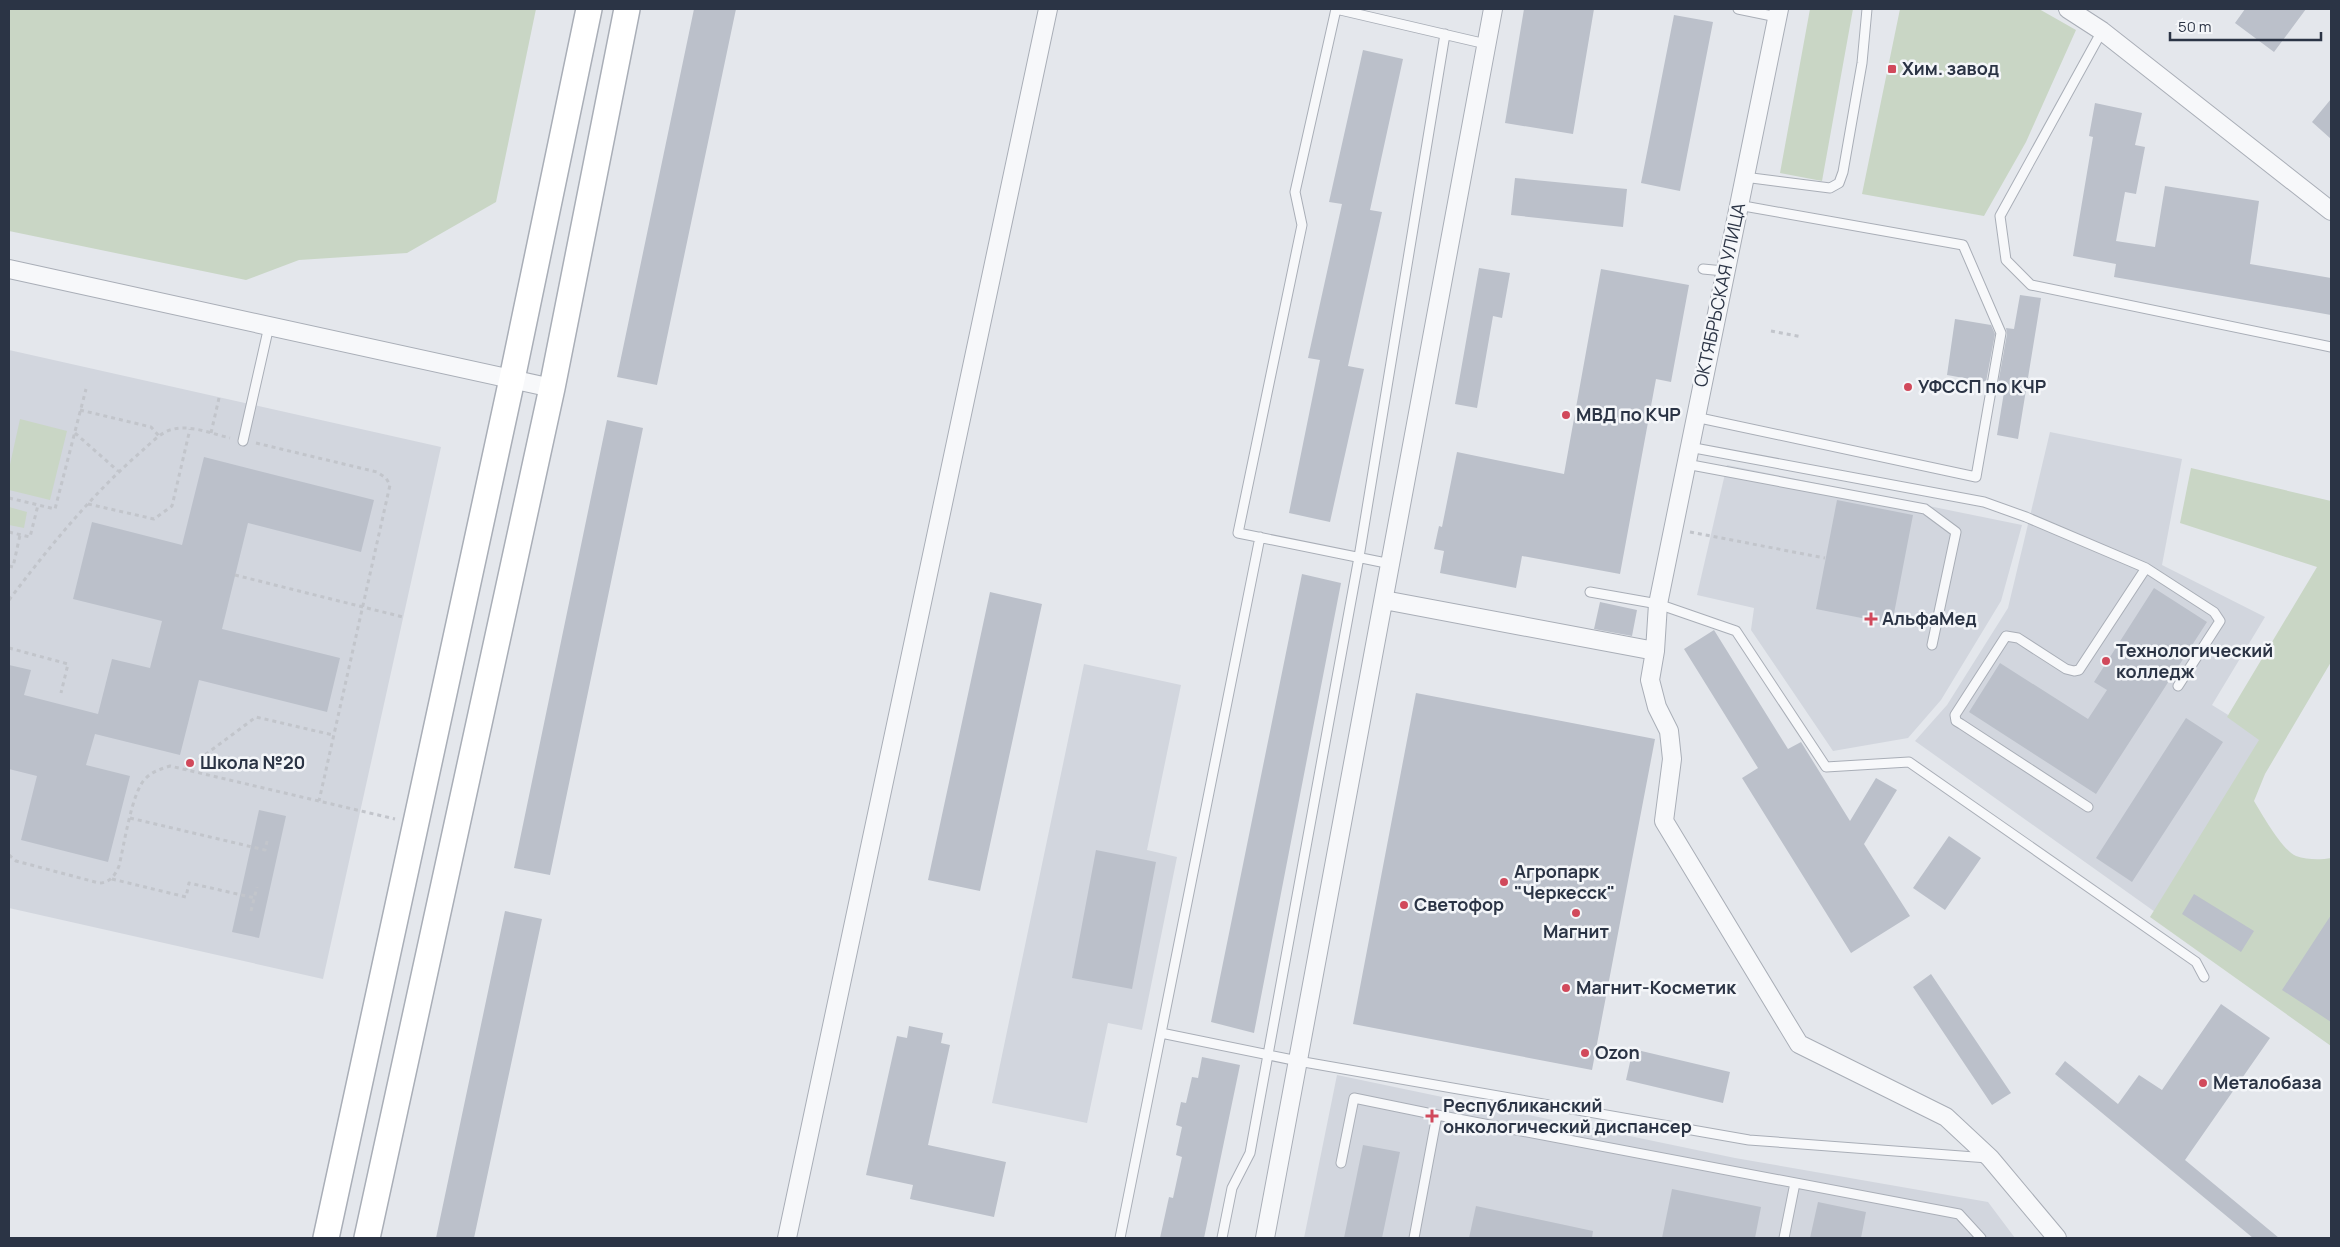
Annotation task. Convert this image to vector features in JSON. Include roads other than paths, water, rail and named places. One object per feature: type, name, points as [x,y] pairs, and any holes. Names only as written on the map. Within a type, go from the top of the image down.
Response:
[{"type":"street","points":[[326,1238],[512,379],[588,9]]},
{"type":"street","points":[[367,1238],[552,388],[627,9]]},
{"type":"street","points":[[788,1238],[1048,9]]},
{"type":"street","points":[[1265,1238],[1492,9]]},
{"type":"street","points":[[2068,9],[2102,31],[2331,211]]},
{"type":"street","name":"ОКТЯБРЬСКАЯ УЛИЦА","points":[[1778,13],[1724,271],[1658,604],[1655,650],[1650,680],[1657,707],[1668,730],[1672,759],[1664,821],[1799,1044],[1946,1117],[1990,1158],[2051,1236]]},
{"type":"street","points":[[9,269],[552,388]]},
{"type":"street","points":[[1384,600],[1655,650]]},
{"type":"lane","points":[[1738,9],[1778,13]]},
{"type":"lane","points":[[1744,177],[1830,188],[1839,183],[1843,172],[1862,63],[1867,9]]},
{"type":"lane","points":[[1391,564],[1238,533],[1302,225],[1295,192],[1336,10],[1486,44]]},
{"type":"lane","points":[[2102,31],[2000,216],[2006,260],[2030,285],[2331,347]]},
{"type":"lane","points":[[1222,1238],[1232,1188],[1250,1152],[1268,1055],[1359,557],[1445,34]]},
{"type":"lane","points":[[1695,417],[1976,477],[2001,332],[1963,245],[1738,205]]},
{"type":"lane","points":[[1703,269],[1724,271]]},
{"type":"lane","points":[[243,440],[268,326]]},
{"type":"lane","points":[[1688,456],[1984,502],[2026,517],[2146,568],[2214,612],[2220,621],[2178,686]]},
{"type":"lane","points":[[1688,456],[1925,509],[1956,532],[1932,645]]},
{"type":"lane","points":[[1120,1238],[1260,537]]},
{"type":"lane","points":[[2088,806],[1960,724],[1956,721],[1955,715],[2006,636],[2018,638],[2066,669],[2074,672],[2079,670],[2146,568]]},
{"type":"lane","points":[[1590,592],[1658,604],[1736,631],[1826,767],[1909,762],[2196,962],[2204,977]]},
{"type":"lane","points":[[1161,1033],[1298,1061],[1749,1140],[1990,1158]]},
{"type":"lane","points":[[1341,1163],[1354,1098],[1959,1214],[1981,1238]]},
{"type":"lane","points":[[1414,1238],[1437,1115]]},
{"type":"lane","points":[[1784,1238],[1795,1183]]},
{"type":"place","name":"Хим. завод","points":[[1892,69]]},
{"type":"place","name":"УФССП по КЧР","points":[[1908,387]]},
{"type":"place","name":"МВД по КЧР","points":[[1566,415]]},
{"type":"place","name":"АльфаМед","points":[[1871,619]]},
{"type":"place","name":"Технологический колледж","points":[[2106,661]]},
{"type":"place","name":"Школа №20","points":[[190,763]]},
{"type":"place","name":"Агропарк \"Черкесск\"","points":[[1504,882]]},
{"type":"place","name":"Светофор","points":[[1404,905]]},
{"type":"place","name":"Магнит","points":[[1576,913]]},
{"type":"place","name":"Магнит-Косметик","points":[[1566,988]]},
{"type":"place","name":"Ozon","points":[[1585,1053]]},
{"type":"place","name":"Металобаза","points":[[2203,1083]]},
{"type":"place","name":"Республиканский онкологический диспансер","points":[[1432,1116]]}]
